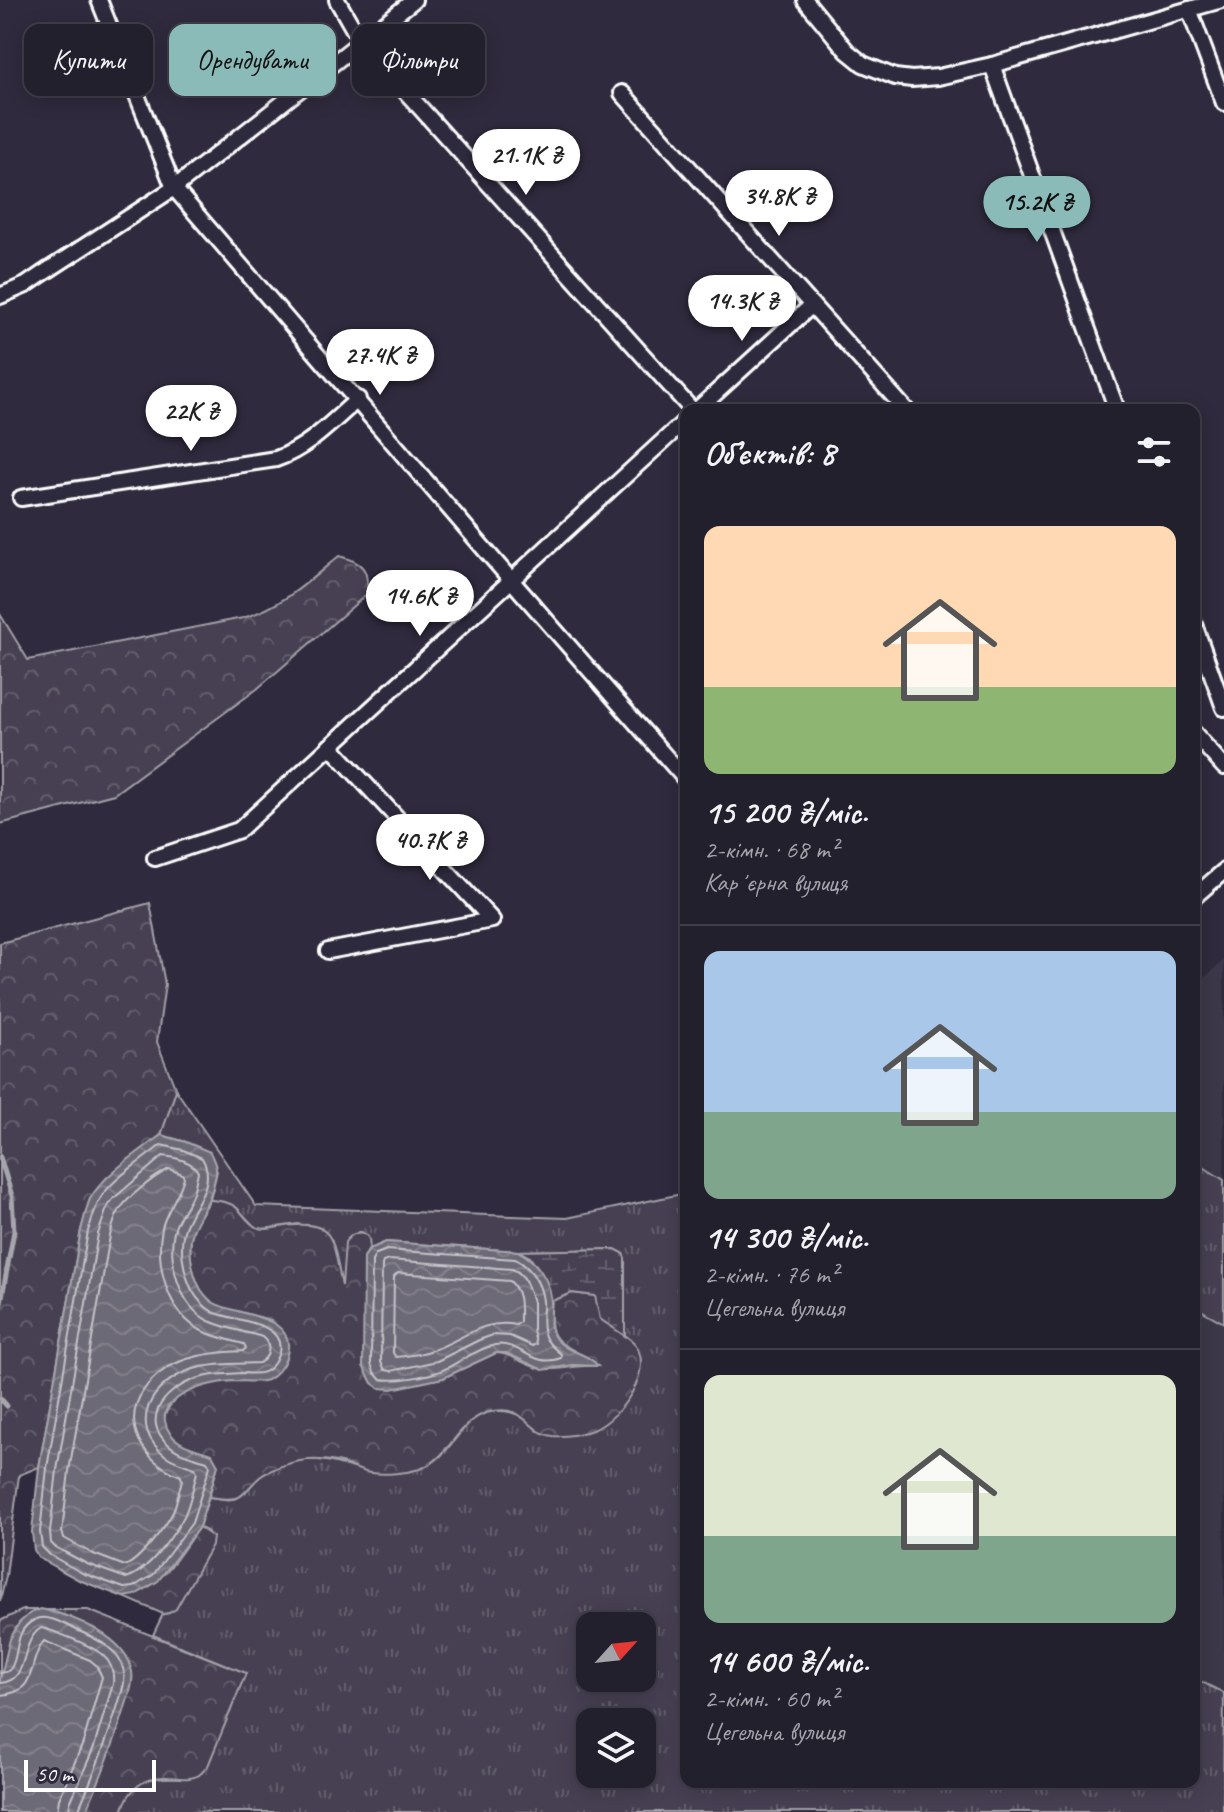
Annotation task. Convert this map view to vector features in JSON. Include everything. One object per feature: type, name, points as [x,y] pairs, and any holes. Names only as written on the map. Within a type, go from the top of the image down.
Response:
[{"type":"street","points":[[99,0],[174,188],[680,773]]},
{"type":"street","points":[[337,0],[352,26]]},
{"type":"street","points":[[384,24],[414,0]]},
{"type":"street","points":[[805,0],[847,51],[863,64],[895,77],[912,79],[938,77],[992,65],[1222,0]]},
{"type":"street","points":[[1189,9],[1224,103]]},
{"type":"street","points":[[0,296],[26,285],[174,188],[352,49]]},
{"type":"street","points":[[992,65],[1115,404]]},
{"type":"street","points":[[622,93],[901,404]]},
{"type":"street","points":[[410,96],[689,404]]},
{"type":"street","points":[[701,404],[812,305]]},
{"type":"street","points":[[21,498],[276,459],[306,445],[358,399]]},
{"type":"street","points":[[155,858],[239,830],[680,425]]},
{"type":"street","points":[[1200,641],[1224,708]]},
{"type":"street","points":[[1200,740],[1224,767]]},
{"type":"street","points":[[328,951],[492,920],[330,746]]},
{"type":"street","points":[[1200,892],[1224,871]]},
{"type":"shaded area","points":[[1224,960],[1224,1180],[1200,1165],[1200,972],[1205,977]]},
{"type":"shaded area","points":[[1200,1309],[1224,1323],[1224,1693],[1200,1681]]},
{"type":"green space","points":[[339,556],[363,568],[367,578],[367,594],[257,689],[114,794],[0,824],[0,614],[28,660],[258,613],[283,600]]},
{"type":"green space","points":[[150,903],[165,984],[157,1042],[176,1090],[161,1135],[108,1177],[90,1199],[81,1230],[39,1467],[19,1475],[0,1601],[0,943]]},
{"type":"green space","points":[[176,1090],[256,1206],[567,1218],[680,1194],[680,1788],[1200,1788],[1200,1681],[1224,1693],[1223,1812],[122,1812],[127,1797],[143,1781],[199,1775],[246,1673],[153,1635],[163,1614],[169,1613],[208,1532],[199,1527],[209,1497],[236,1498],[265,1473],[301,1460],[326,1461],[371,1473],[421,1468],[441,1455],[474,1419],[497,1411],[520,1416],[538,1431],[635,1345],[625,1336],[625,1258],[615,1249],[518,1251],[386,1242],[370,1249],[368,1238],[358,1232],[342,1290],[331,1239],[298,1224],[263,1229],[255,1227],[236,1207],[210,1200],[217,1171],[186,1142],[161,1135]]},
{"type":"green space","points":[[1200,1165],[1224,1180],[1224,1323],[1200,1309]]},
{"type":"green space","points":[[210,1200],[232,1205],[259,1228],[299,1225],[322,1229],[333,1244],[342,1286],[345,1242],[356,1233],[366,1234],[369,1243],[364,1257],[443,1378],[496,1353],[546,1369],[597,1366],[561,1343],[552,1329],[552,1301],[572,1293],[596,1296],[600,1319],[635,1344],[641,1367],[638,1380],[615,1415],[585,1432],[553,1436],[537,1430],[511,1412],[489,1412],[469,1423],[439,1457],[420,1469],[377,1474],[337,1462],[304,1460],[265,1473],[239,1497],[209,1497],[218,1465],[211,1454],[185,1446],[171,1437],[164,1421],[166,1413],[176,1399],[202,1385],[263,1381],[271,1320],[215,1304],[202,1292],[194,1273],[191,1243],[197,1221]]},
{"type":"green space","points":[[615,1249],[625,1258],[625,1336],[600,1319],[595,1296],[572,1293],[552,1301],[546,1283],[530,1257],[518,1251]]},
{"type":"green space","points":[[199,1527],[213,1537],[212,1545],[176,1609],[163,1614],[124,1597],[158,1580]]},
{"type":"green space","points":[[23,1610],[88,1610],[246,1673],[208,1766],[191,1778],[159,1777],[144,1782],[128,1797],[122,1812],[0,1812],[0,1621]]},
{"type":"water","points":[[161,1135],[210,1152],[215,1165],[216,1176],[211,1193],[195,1225],[190,1245],[191,1261],[201,1290],[214,1303],[276,1325],[284,1333],[288,1344],[283,1365],[267,1380],[206,1385],[179,1397],[168,1407],[165,1421],[171,1435],[183,1444],[212,1454],[218,1465],[199,1527],[158,1581],[135,1595],[123,1597],[79,1580],[39,1558],[34,1550],[32,1532],[39,1467],[87,1206],[103,1181]]},
{"type":"water","points":[[386,1242],[518,1251],[525,1255],[545,1279],[556,1339],[598,1366],[573,1365],[543,1370],[506,1353],[496,1353],[443,1378],[392,1389],[379,1388],[372,1383],[363,1366],[364,1257],[370,1249]]},
{"type":"water","points":[[41,1609],[82,1622],[109,1638],[128,1659],[132,1672],[121,1722],[86,1812],[0,1812],[0,1680],[10,1639],[19,1623],[30,1613]]},
{"type":"waterway","points":[[0,1157],[12,1196],[14,1231],[0,1308]]},
{"type":"waterway","points":[[0,1398],[7,1406]]}]
